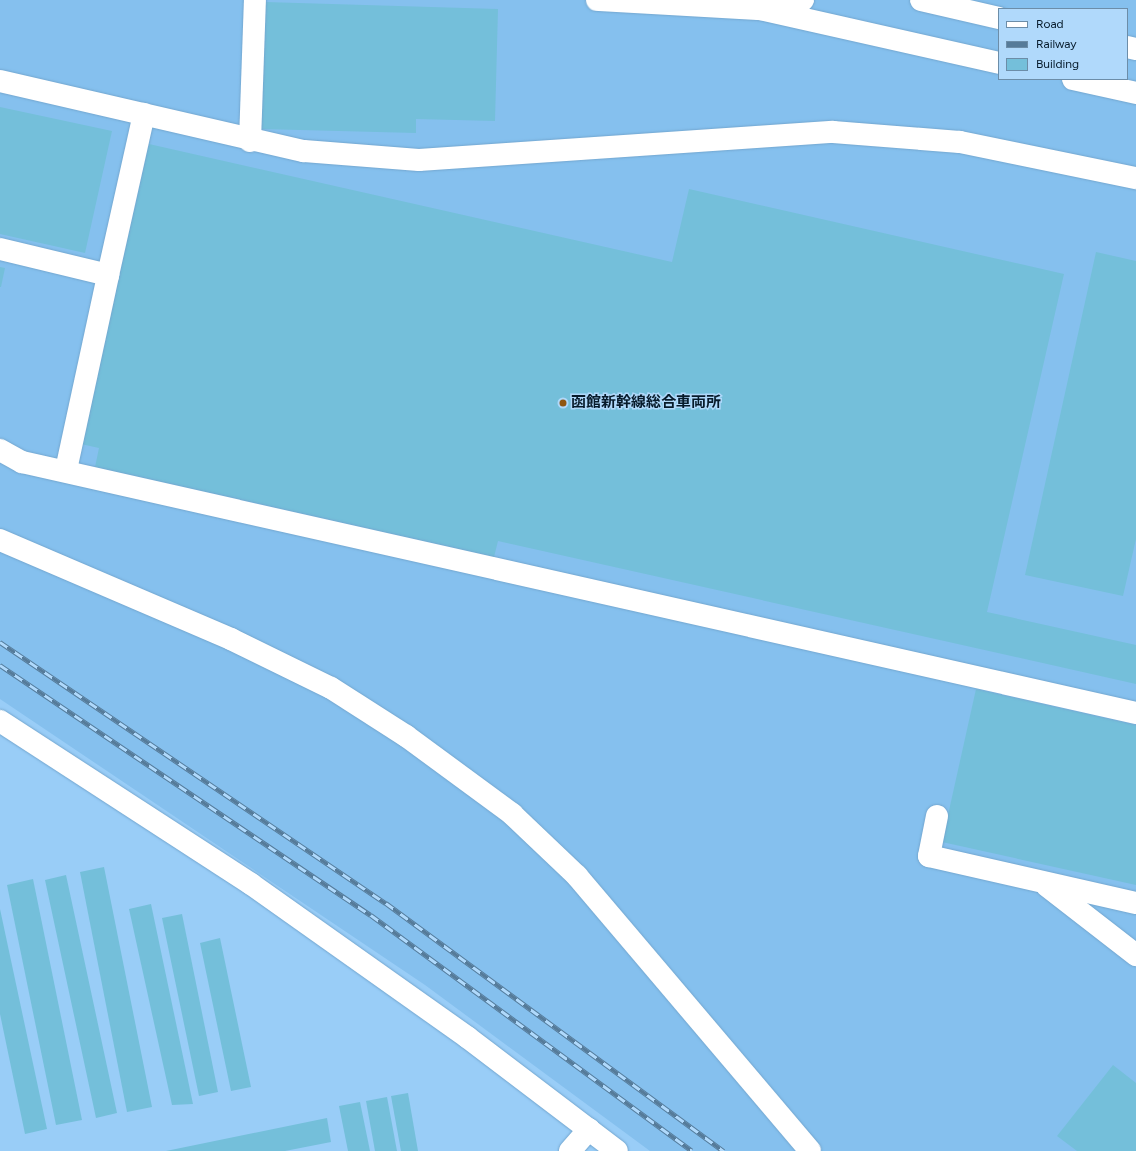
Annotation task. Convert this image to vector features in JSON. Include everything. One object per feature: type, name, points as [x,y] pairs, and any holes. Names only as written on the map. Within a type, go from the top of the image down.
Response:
[{"type":"street","points":[[250,141],[255,0]]},
{"type":"street","points":[[597,0],[760,9],[998,62]]},
{"type":"street","points":[[760,9],[803,0]]},
{"type":"street","points":[[921,0],[998,18]]},
{"type":"street","points":[[1078,80],[1136,93]]},
{"type":"street","points":[[0,81],[144,114],[250,141],[304,151],[419,160],[833,132],[960,142],[1136,178]]},
{"type":"street","points":[[66,470],[144,114]]},
{"type":"street","points":[[0,249],[108,275]]},
{"type":"street","points":[[0,450],[22,462],[66,470],[1136,713]]},
{"type":"street","points":[[0,540],[232,638],[331,688],[406,736],[512,814],[577,876],[810,1151]]},
{"type":"street","points":[[0,721],[252,884],[467,1037],[617,1151]]},
{"type":"street","points":[[937,816],[929,856],[1136,903]]},
{"type":"street","points":[[1041,881],[1136,955]]},
{"type":"street","points":[[570,1151],[589,1129]]},
{"type":"shaded area","name":"函館新幹線総合車両所","points":[[0,0],[1136,0],[1136,1151],[650,1151],[425,985],[0,699]]},
{"type":"building","points":[[265,2],[498,9],[495,121],[416,119],[416,133],[261,129]]},
{"type":"building","points":[[0,107],[112,131],[85,253],[0,234]]},
{"type":"building","name":"函館新幹線総合車両所","points":[[149,144],[672,262],[689,189],[1064,274],[987,612],[1136,645],[1136,684],[498,541],[494,557],[95,467],[99,448],[81,444]]},
{"type":"building","points":[[1096,252],[1136,261],[1136,539],[1123,596],[1025,575]]},
{"type":"building","points":[[0,267],[5,268],[1,287],[0,287]]},
{"type":"building","points":[[976,689],[1136,725],[1136,885],[942,842]]},
{"type":"building","points":[[104,867],[152,1107],[127,1112],[80,872]]},
{"type":"building","points":[[66,875],[117,1113],[96,1118],[45,880]]},
{"type":"building","points":[[33,879],[82,1120],[56,1125],[7,885]]},
{"type":"building","points":[[151,904],[193,1104],[172,1105],[129,909]]},
{"type":"building","points":[[0,909],[47,1129],[25,1134],[0,1014]]},
{"type":"building","points":[[182,914],[218,1092],[199,1096],[162,918]]},
{"type":"building","points":[[220,938],[251,1087],[231,1091],[200,943]]},
{"type":"building","points":[[1113,1065],[1136,1083],[1136,1151],[1077,1151],[1057,1136]]},
{"type":"building","points":[[408,1093],[418,1151],[401,1151],[391,1096]]},
{"type":"building","points":[[387,1097],[397,1151],[375,1151],[366,1101]]},
{"type":"building","points":[[360,1102],[370,1151],[348,1151],[339,1106]]},
{"type":"building","points":[[327,1118],[331,1142],[285,1151],[166,1151]]},
{"type":"railway","points":[[0,642],[386,903],[724,1151]]},
{"type":"railway","points":[[0,665],[371,915],[692,1151]]},
{"type":"place","name":"函館新幹線総合車両所","points":[[563,403]]}]
